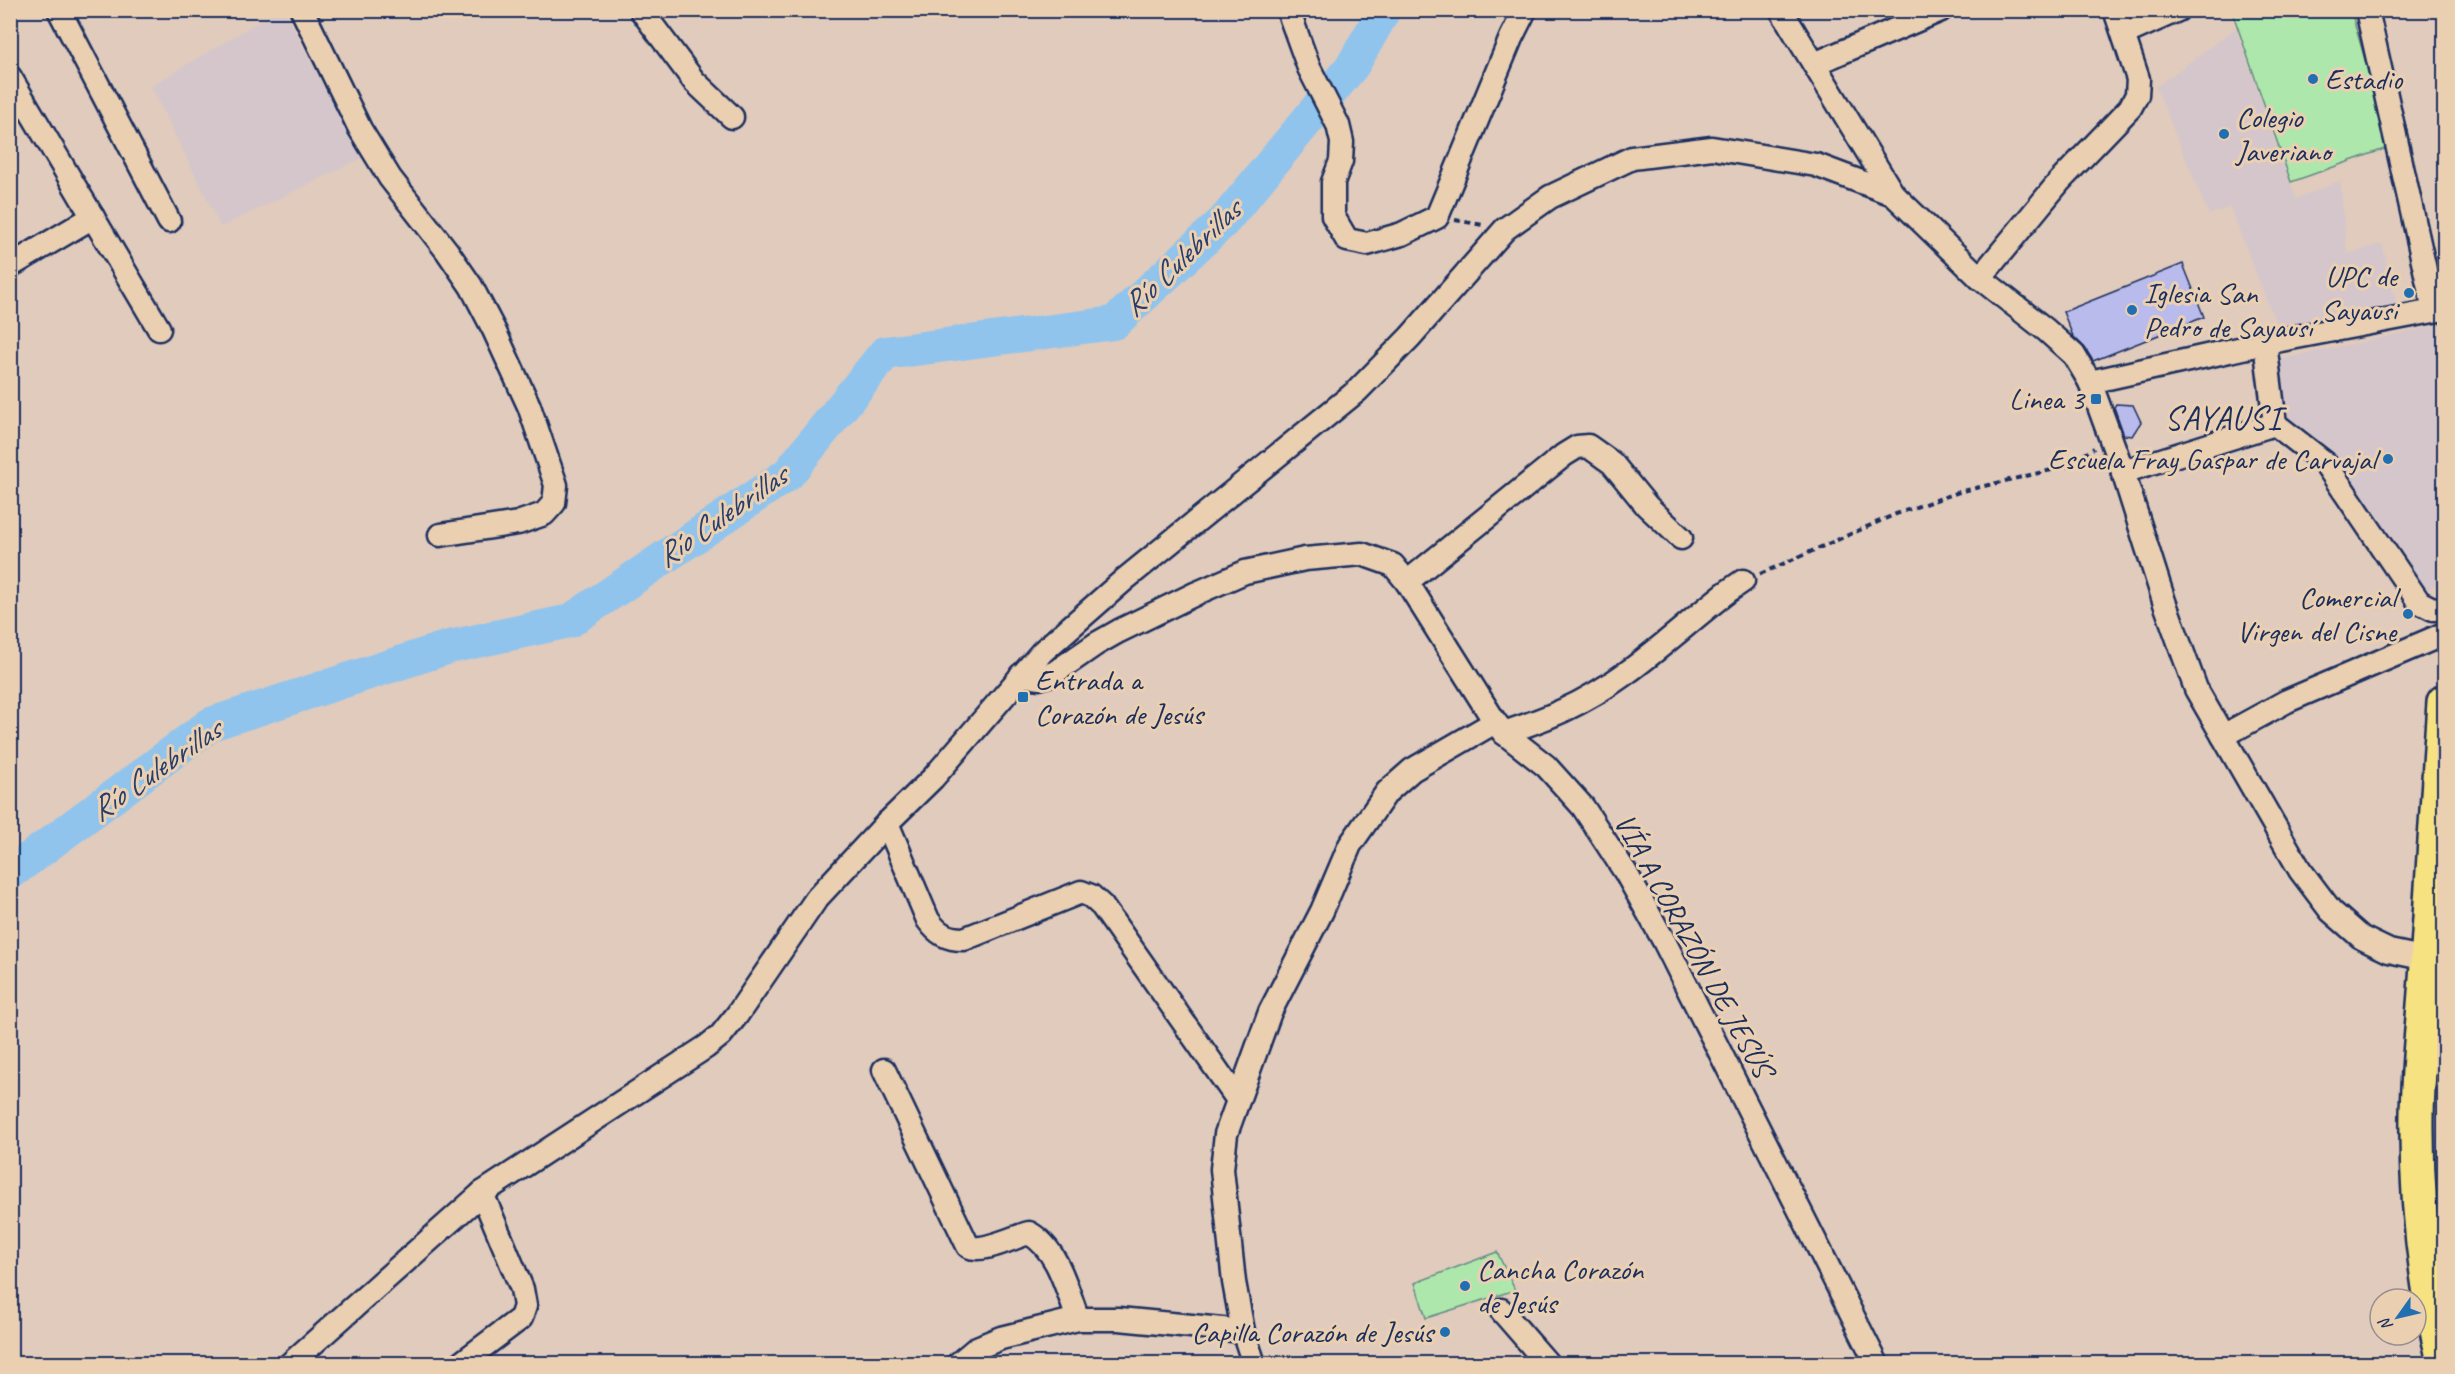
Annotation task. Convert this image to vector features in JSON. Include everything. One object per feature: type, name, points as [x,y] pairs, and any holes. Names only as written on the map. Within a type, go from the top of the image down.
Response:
[{"type":"main road","points":[[2445,702],[2433,937],[2417,1113],[2421,1213],[2431,1309],[2445,1361]]},
{"type":"street","points":[[58,10],[169,221]]},
{"type":"street","points":[[302,10],[366,139],[390,178],[447,251],[471,286],[529,406],[556,485],[554,503],[544,514],[518,523],[440,535]]},
{"type":"street","points":[[641,10],[694,81],[732,117]]},
{"type":"street","points":[[1288,10],[1309,68],[1338,125],[1342,142],[1341,161],[1333,182],[1333,216],[1347,240],[1367,244],[1402,234],[1437,217],[1511,38],[1525,10]]},
{"type":"street","points":[[1780,10],[1893,194],[1980,278],[2074,355],[2090,382],[2123,472],[2163,601],[2196,689],[2300,870],[2331,911],[2362,938],[2389,951],[2433,937]]},
{"type":"street","points":[[1814,64],[1941,10]]},
{"type":"street","points":[[1980,278],[2059,182],[2130,108],[2137,96],[2138,79],[2115,10]]},
{"type":"street","points":[[2124,34],[2178,10]]},
{"type":"street","points":[[2090,382],[2265,343],[2439,310],[2397,150],[2367,10]]},
{"type":"street","points":[[10,77],[159,329]]},
{"type":"street","points":[[290,1364],[482,1193],[721,1035],[817,898],[933,778],[1042,652],[1124,580],[1357,391],[1410,337],[1505,229],[1550,197],[1632,158],[1712,148],[1816,165],[1893,194]]},
{"type":"street","points":[[10,266],[93,218]]},
{"type":"street","points":[[2265,343],[2275,424],[2325,463],[2419,602],[2433,609],[2445,608]]},
{"type":"street","points":[[2123,472],[2275,424]]},
{"type":"street","points":[[1407,582],[1564,455],[1577,447],[1588,446],[1612,463],[1647,506],[1681,538]]},
{"type":"street","name":"VÍA A CORAZÓN DE JESÚS","points":[[1022,675],[1039,678],[1054,673],[1119,631],[1245,572],[1305,560],[1362,554],[1393,565],[1407,582],[1500,728],[1546,766],[1583,807],[1626,873],[1664,941],[1877,1364]]},
{"type":"street","points":[[1254,1364],[1243,1331],[1234,1281],[1222,1169],[1226,1134],[1270,1012],[1322,910],[1350,844],[1387,792],[1412,770],[1500,728],[1565,710],[1608,686],[1743,581]]},
{"type":"street","points":[[2223,735],[2287,702],[2445,634]]},
{"type":"street","points":[[887,823],[928,920],[936,932],[951,939],[964,939],[1081,892],[1091,896],[1102,906],[1238,1100]]},
{"type":"street","points":[[884,1070],[968,1246],[975,1250],[985,1248],[1029,1233],[1039,1238],[1051,1253],[1078,1319]]},
{"type":"street","points":[[460,1364],[521,1318],[525,1306],[522,1289],[482,1193]]},
{"type":"street","points":[[1501,1310],[1548,1364]]},
{"type":"street","points":[[958,1364],[977,1348],[1001,1338],[1078,1319],[1119,1319],[1243,1331]]},
{"type":"path","points":[[1437,217],[1505,229]]},
{"type":"path","points":[[1743,581],[1896,514],[1959,492],[2068,466],[2109,439]]},
{"type":"shaded area","points":[[277,11],[284,11],[362,158],[221,227],[151,86]]},
{"type":"shaded area","name":"Colegio Javeriano","points":[[2236,28],[2296,199],[2340,181],[2347,254],[2382,244],[2397,307],[2279,331],[2230,207],[2209,215],[2156,87]]},
{"type":"shaded area","name":"Escuela Fray Gaspar de Carvajal","points":[[2436,326],[2444,367],[2444,464],[2436,583],[2424,593],[2290,425],[2278,360]]},
{"type":"green space","name":"Estadio","points":[[2232,11],[2351,11],[2390,147],[2291,182]]},
{"type":"green space","name":"Cancha Corazón de Jesús","points":[[1497,1252],[1515,1290],[1426,1318],[1415,1283]]},
{"type":"building","points":[[2183,264],[2204,317],[2093,361],[2085,348],[2073,336],[2063,312]]},
{"type":"building","points":[[2116,404],[2133,405],[2141,422],[2132,436],[2124,435],[2114,407]]},
{"type":"waterway","name":"Río Culebrillas","points":[[10,873],[211,724],[449,647],[570,621],[788,474],[885,353],[1114,323],[1224,221],[1353,65],[1384,10]]},
{"type":"place","name":"Estadio","points":[[2313,79]]},
{"type":"place","name":"Colegio Javeriano","points":[[2224,134]]},
{"type":"place","name":"UPC de Sayausi","points":[[2409,293]]},
{"type":"place","name":"Iglesia San Pedro de Sayausí","points":[[2132,310]]},
{"type":"place","name":"Linea 3","points":[[2096,399]]},
{"type":"place","name":"Escuela Fray Gaspar de Carvajal","points":[[2388,459]]},
{"type":"place","name":"Comercial Virgen del Cisne","points":[[2408,614]]},
{"type":"place","name":"Entrada a Corazón de Jesús","points":[[1023,697]]},
{"type":"place","name":"Cancha Corazón de Jesús","points":[[1465,1286]]},
{"type":"place","name":"Capilla Corazón de Jesús","points":[[1445,1332]]},
{"type":"district","name":"SAYAUSI","points":[[2223,418]]}]
